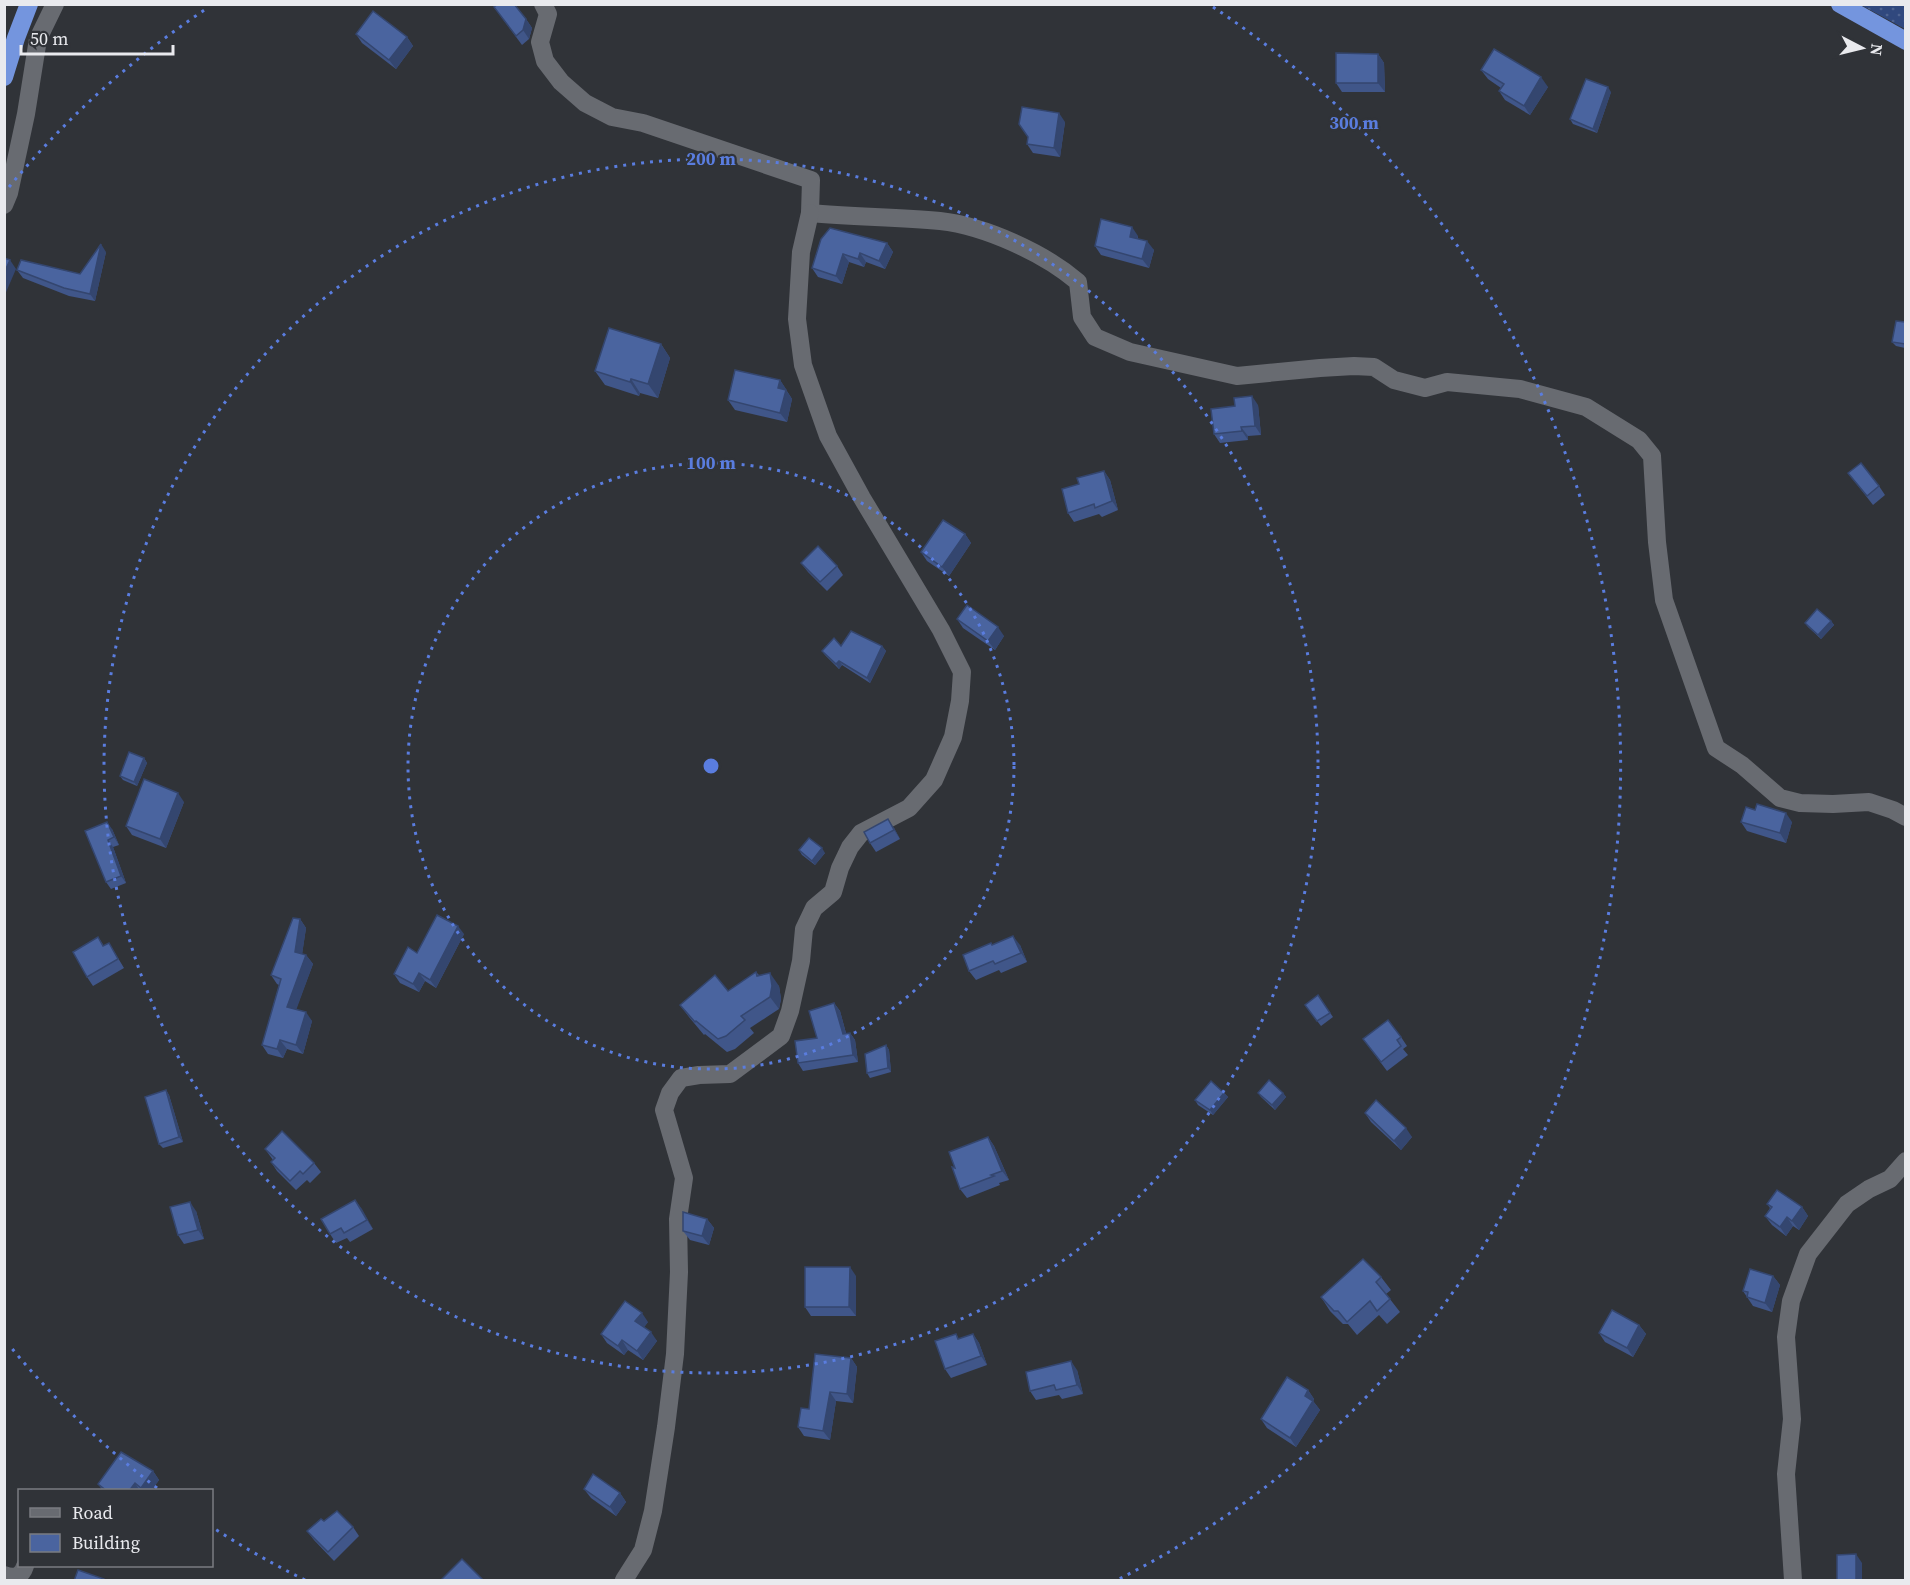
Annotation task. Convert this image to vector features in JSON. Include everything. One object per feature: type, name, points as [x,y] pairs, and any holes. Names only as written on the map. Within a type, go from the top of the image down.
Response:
[{"type":"highway","points":[[4,77],[29,4]]},
{"type":"highway","points":[[1840,4],[1905,41]]},
{"type":"street","points":[[4,205],[9,193],[26,114],[38,39],[55,4]]},
{"type":"street","points":[[543,4],[549,14],[540,42],[545,61],[561,82],[585,103],[612,117],[653,127],[811,180],[810,213],[801,252],[797,319],[803,365],[828,436],[862,498],[941,630],[962,672],[960,701],[953,737],[934,780],[909,808],[861,833],[850,847],[840,868],[833,892],[814,908],[804,929],[801,962],[790,1011],[781,1036],[730,1074],[681,1078],[670,1093],[664,1110],[684,1178],[678,1219],[679,1272],[675,1354],[653,1511],[643,1550],[624,1581]]},
{"type":"street","points":[[810,213],[942,222],[980,231],[1037,254],[1064,270],[1078,282],[1082,317],[1095,337],[1130,352],[1237,376],[1320,368],[1374,367],[1394,380],[1409,385],[1425,388],[1448,382],[1520,389],[1586,407],[1639,440],[1652,456],[1657,542],[1664,600],[1716,748],[1742,765],[1780,798],[1800,803],[1869,802],[1893,810],[1905,817]]},
{"type":"street","points":[[1793,1581],[1786,1474],[1792,1419],[1786,1337],[1791,1301],[1808,1254],[1847,1204],[1869,1189],[1890,1179],[1905,1161]]},
{"type":"street","points":[[4,1575],[19,1576],[25,1567]]},
{"type":"shaded area","points":[[1861,5],[1905,5],[1905,29]]},
{"type":"building","points":[[498,4],[514,4],[526,19],[523,30],[516,36],[494,7]]},
{"type":"building","points":[[373,11],[407,37],[389,60],[356,34]]},
{"type":"building","points":[[1494,49],[1541,77],[1524,106],[1499,91],[1504,84],[1481,70]]},
{"type":"building","points":[[1336,53],[1378,54],[1378,83],[1336,83]]},
{"type":"building","points":[[1586,79],[1608,87],[1593,129],[1570,119]]},
{"type":"building","points":[[1022,107],[1059,113],[1054,148],[1027,144],[1028,137],[1019,124]]},
{"type":"building","points":[[1101,219],[1132,227],[1130,237],[1147,241],[1142,259],[1095,246]]},
{"type":"building","points":[[830,228],[887,243],[879,261],[860,253],[858,259],[843,254],[836,276],[812,268],[821,239]]},
{"type":"building","points":[[101,244],[90,294],[64,288],[17,270],[21,260],[80,274]]},
{"type":"building","points":[[4,258],[10,260],[4,273]]},
{"type":"building","points":[[1896,321],[1905,322],[1905,344],[1892,342]]},
{"type":"building","points":[[609,328],[661,344],[648,384],[631,379],[630,382],[595,371]]},
{"type":"building","points":[[735,370],[780,380],[778,388],[786,390],[780,413],[728,400]]},
{"type":"building","points":[[1252,396],[1255,426],[1241,427],[1242,431],[1214,434],[1211,409],[1235,406],[1234,398]]},
{"type":"building","points":[[1861,463],[1879,486],[1867,496],[1848,473]]},
{"type":"building","points":[[1104,471],[1112,501],[1095,508],[1094,504],[1068,513],[1062,489],[1079,484],[1077,478]]},
{"type":"building","points":[[943,520],[965,534],[942,567],[921,552]]},
{"type":"building","points":[[818,546],[837,566],[820,582],[801,563]]},
{"type":"building","points":[[967,605],[998,627],[988,641],[957,619]]},
{"type":"building","points":[[1817,609],[1831,621],[1818,635],[1805,623]]},
{"type":"building","points":[[851,631],[882,646],[867,678],[839,661],[836,664],[822,651],[834,638],[841,646]]},
{"type":"building","points":[[129,752],[144,758],[134,782],[120,776]]},
{"type":"building","points":[[144,779],[178,793],[160,839],[126,826]]},
{"type":"building","points":[[1757,804],[1786,813],[1780,833],[1741,822],[1746,807],[1755,810]]},
{"type":"building","points":[[888,819],[894,830],[870,843],[864,832]]},
{"type":"building","points":[[107,822],[114,837],[108,840],[121,876],[106,882],[85,831]]},
{"type":"building","points":[[809,838],[822,848],[812,861],[799,850]]},
{"type":"building","points":[[437,915],[458,926],[430,980],[419,973],[413,984],[394,974],[408,947],[417,953]]},
{"type":"building","points":[[293,918],[300,919],[295,952],[306,955],[287,1007],[306,1012],[296,1045],[280,1040],[277,1049],[262,1045],[281,979],[271,975]]},
{"type":"building","points":[[1013,936],[1021,953],[995,964],[993,961],[969,971],[963,955]]},
{"type":"building","points":[[98,937],[103,946],[109,943],[118,959],[87,977],[73,952]]},
{"type":"building","points":[[756,972],[757,976],[770,973],[772,986],[770,997],[741,1016],[745,1020],[726,1036],[718,1039],[695,1022],[680,1005],[715,975],[728,991]]},
{"type":"building","points":[[1318,995],[1330,1013],[1317,1021],[1305,1005]]},
{"type":"building","points":[[834,1003],[843,1034],[850,1033],[853,1055],[798,1063],[795,1041],[817,1038],[809,1011]]},
{"type":"building","points":[[1388,1020],[1401,1037],[1397,1040],[1401,1046],[1381,1062],[1363,1039]]},
{"type":"building","points":[[886,1045],[888,1068],[867,1073],[865,1054]]},
{"type":"building","points":[[1269,1080],[1283,1093],[1272,1105],[1258,1093]]},
{"type":"building","points":[[1211,1081],[1224,1093],[1210,1110],[1195,1100]]},
{"type":"building","points":[[166,1090],[179,1137],[159,1144],[145,1097]]},
{"type":"building","points":[[1376,1100],[1406,1128],[1394,1141],[1365,1113]]},
{"type":"building","points":[[282,1131],[314,1163],[303,1174],[300,1171],[290,1181],[271,1162],[275,1158],[265,1149]]},
{"type":"building","points":[[988,1137],[1002,1171],[960,1189],[949,1152]]},
{"type":"building","points":[[1777,1190],[1802,1207],[1792,1221],[1787,1217],[1780,1227],[1765,1216],[1772,1207],[1767,1204]]},
{"type":"building","points":[[355,1200],[367,1220],[344,1233],[341,1228],[330,1234],[321,1219]]},
{"type":"building","points":[[190,1202],[198,1230],[178,1235],[170,1207]]},
{"type":"building","points":[[683,1212],[707,1219],[702,1236],[683,1231]]},
{"type":"building","points":[[1363,1259],[1381,1277],[1376,1282],[1390,1299],[1377,1311],[1370,1301],[1347,1322],[1321,1297]]},
{"type":"building","points":[[805,1267],[850,1267],[849,1307],[805,1307]]},
{"type":"building","points":[[1750,1269],[1773,1276],[1765,1303],[1747,1297],[1748,1292],[1743,1291]]},
{"type":"building","points":[[625,1301],[642,1313],[635,1321],[651,1332],[637,1351],[622,1340],[618,1346],[601,1334]]},
{"type":"building","points":[[1612,1310],[1639,1325],[1627,1348],[1599,1333]]},
{"type":"building","points":[[956,1334],[958,1339],[973,1334],[981,1356],[945,1369],[935,1341]]},
{"type":"building","points":[[815,1354],[851,1358],[847,1394],[830,1392],[823,1431],[798,1427],[801,1408],[809,1409]]},
{"type":"building","points":[[1071,1361],[1077,1385],[1056,1390],[1054,1385],[1030,1391],[1026,1372]]},
{"type":"building","points":[[1287,1377],[1308,1390],[1305,1396],[1313,1401],[1290,1438],[1261,1419]]},
{"type":"building","points":[[121,1452],[153,1471],[141,1488],[135,1483],[130,1489],[104,1489],[98,1484]]},
{"type":"building","points":[[593,1474],[620,1493],[610,1507],[584,1489]]},
{"type":"building","points":[[337,1511],[353,1527],[328,1552],[307,1531],[321,1519],[324,1521]]},
{"type":"building","points":[[1856,1554],[1856,1581],[1837,1581],[1837,1555]]},
{"type":"building","points":[[462,1559],[484,1581],[441,1580]]},
{"type":"building","points":[[78,1570],[104,1579],[104,1581],[74,1581]]}]
